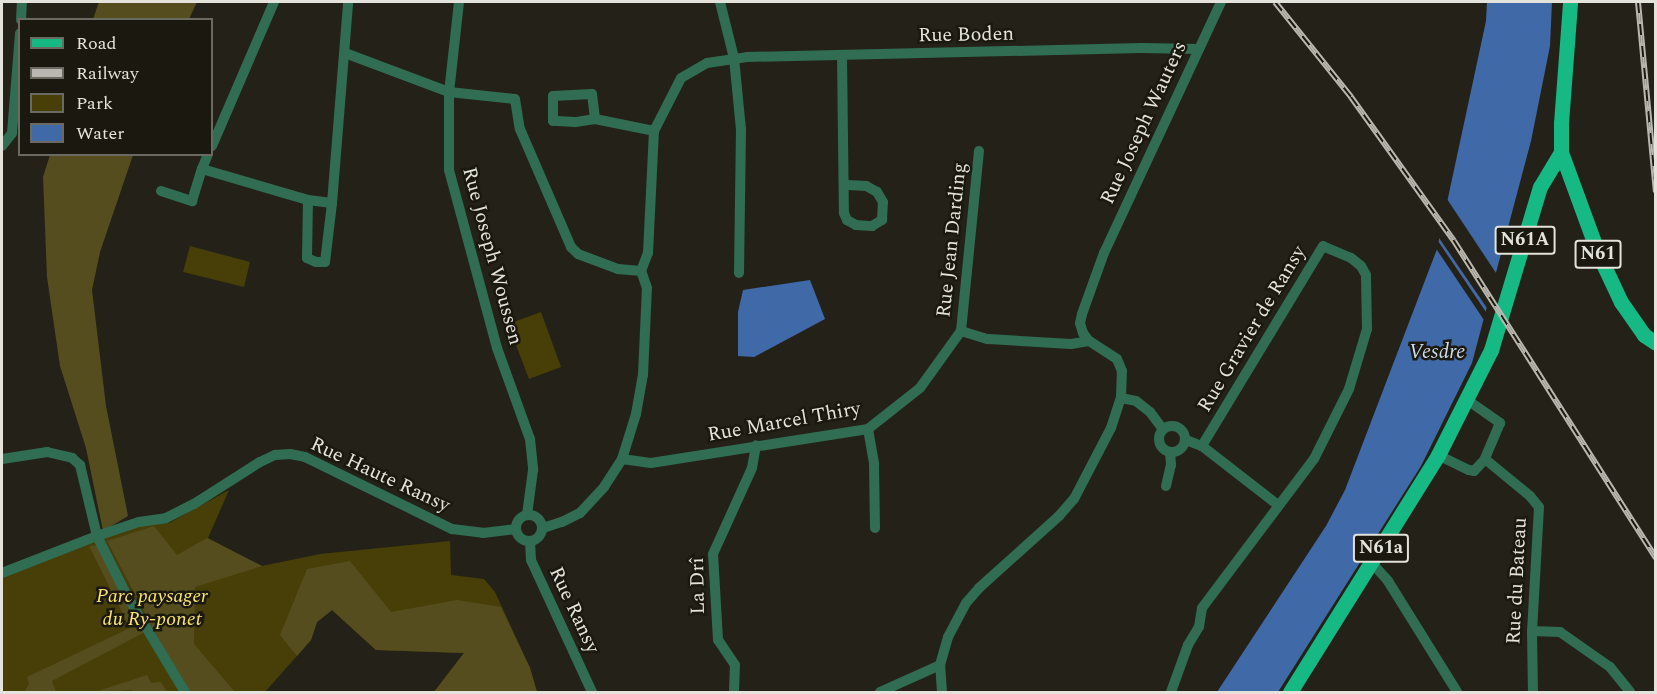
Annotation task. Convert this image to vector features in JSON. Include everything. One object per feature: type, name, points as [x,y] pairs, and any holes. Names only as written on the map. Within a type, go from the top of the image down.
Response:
[{"type":"main road","name":"N61","points":[[1570,2],[1561,152],[1571,185],[1598,253],[1629,318],[1644,335],[1656,343]]},
{"type":"main road","points":[[1540,187],[1561,152]]},
{"type":"main road","points":[[1540,187],[1555,181],[1571,185]]},
{"type":"main road","name":"N61A","points":[[1510,292],[1540,187]]},
{"type":"main road","name":"N61a","points":[[1290,693],[1438,455],[1491,350],[1510,292]]},
{"type":"street","points":[[21,18],[22,2]]},
{"type":"street","points":[[213,144],[274,2]]},
{"type":"street","points":[[308,200],[308,258],[316,262],[325,262],[348,2]]},
{"type":"street","name":"Rue Joseph Woussen","points":[[459,2],[449,92],[449,170],[497,348],[530,439],[533,470],[527,514]]},
{"type":"street","points":[[720,2],[735,58],[742,153],[739,273]]},
{"type":"street","name":"Rue Joseph Wauters","points":[[1089,341],[1080,324],[1100,261],[1221,2]]},
{"type":"street","name":"Rue Boden","points":[[654,131],[681,78],[707,63],[735,58],[1141,48],[1199,49]]},
{"type":"street","points":[[345,53],[449,92],[515,99],[520,129],[571,247],[578,254],[618,269],[641,271]]},
{"type":"street","points":[[842,56],[844,213],[847,219],[856,225],[872,226],[882,220],[883,202],[878,192],[866,186],[844,185]]},
{"type":"street","points":[[2,146],[12,133],[18,58]]},
{"type":"street","points":[[543,528],[580,513],[604,487],[622,459],[636,414],[643,375],[647,288],[641,271],[648,253],[654,131],[595,119],[575,122],[553,121],[553,96],[592,94],[595,119]]},
{"type":"street","name":"Rue Jean Darding","points":[[961,332],[979,151]]},
{"type":"street","points":[[161,191],[192,201],[207,156]]},
{"type":"street","points":[[202,169],[308,200],[332,202]]},
{"type":"street","name":"Rue Gravier de Ransy","points":[[1171,693],[1188,645],[1198,627],[1202,608],[1314,459],[1348,389],[1367,329],[1366,275],[1361,266],[1351,258],[1323,246],[1202,446]]},
{"type":"street","points":[[942,693],[940,665],[948,637],[972,596],[1059,516],[1074,499],[1106,440],[1121,398],[1122,371],[1117,359],[1089,341],[1071,344],[988,339],[961,332]]},
{"type":"street","name":"Rue Marcel Thiry","points":[[622,459],[651,463],[868,429],[920,388],[961,332]]},
{"type":"street","points":[[1121,398],[1136,402],[1150,412],[1163,429]]},
{"type":"street","points":[[1438,455],[1474,471],[1485,459],[1500,423],[1466,399]]},
{"type":"street","points":[[1166,486],[1172,465],[1170,452],[1160,445],[1159,436],[1163,429],[1176,426],[1183,431],[1186,440],[1183,448],[1170,452]]},
{"type":"street","points":[[868,429],[874,464],[875,528]]},
{"type":"street","points":[[1186,440],[1202,446],[1278,504]]},
{"type":"street","name":"La Drî","points":[[734,693],[735,665],[718,640],[713,554],[752,468],[756,445]]},
{"type":"street","points":[[2,459],[47,452],[72,458],[80,465],[85,476],[97,536],[126,594],[185,693]]},
{"type":"street","name":"Rue Haute Ransy","points":[[2,573],[97,536],[139,522],[166,518],[194,504],[274,455],[290,454],[305,457],[452,529],[483,533],[516,529]]},
{"type":"street","name":"Rue du Bateau","points":[[1485,459],[1530,496],[1539,507],[1532,632],[1533,693]]},
{"type":"street","points":[[527,514],[538,517],[543,528],[540,535],[530,541],[519,536],[516,529],[518,521],[527,514]]},
{"type":"street","name":"Rue Ransy","points":[[530,541],[531,560],[592,693]]},
{"type":"street","points":[[1372,564],[1388,581],[1457,693]]},
{"type":"street","points":[[1532,632],[1560,632],[1610,667],[1630,693]]},
{"type":"street","points":[[880,693],[940,665]]},
{"type":"green space","points":[[99,2],[197,2],[189,18],[93,18]]},
{"type":"green space","points":[[50,156],[133,156],[100,252],[92,290],[106,406],[128,516],[103,531],[86,448],[60,366],[47,277],[43,177]]},
{"type":"green space","points":[[190,246],[250,262],[244,287],[183,272]]},
{"type":"green space","points":[[541,312],[561,367],[529,379],[508,324]]},
{"type":"green space","name":"Parc paysager du Ry-ponet","points":[[229,490],[208,538],[262,566],[320,554],[450,541],[451,575],[484,579],[495,592],[530,668],[537,692],[434,692],[464,653],[376,650],[332,610],[317,622],[311,640],[265,692],[2,692],[2,573],[139,524],[169,523]]},
{"type":"green space","points":[[154,526],[177,555],[207,538],[262,566],[195,587],[194,644],[235,692],[190,692],[165,651],[107,541]]},
{"type":"green space","points":[[98,545],[143,633],[52,681],[56,692],[24,692],[29,684],[27,677],[130,628],[89,546]]},
{"type":"green space","points":[[350,561],[391,612],[457,600],[501,607],[530,668],[537,692],[434,692],[464,653],[376,650],[332,610],[317,622],[311,640],[297,656],[280,635],[307,569]]},
{"type":"green space","points":[[147,675],[151,683],[161,682],[167,692],[132,692],[132,690],[95,692]]},
{"type":"water","name":"Vesdre","points":[[1487,2],[1552,2],[1550,46],[1531,141],[1472,363],[1421,466],[1278,692],[1217,692],[1326,526],[1345,490],[1437,249],[1486,21]]},
{"type":"water","points":[[810,280],[825,319],[754,357],[738,356],[738,312],[743,290]]},
{"type":"pier","points":[[1445,196],[1498,276],[1489,311],[1437,235]]},
{"type":"pier","points":[[1436,238],[1488,315],[1486,323],[1435,247]]},
{"type":"railway","points":[[1275,2],[1351,97],[1454,241],[1656,558]]},
{"type":"railway","points":[[1638,2],[1656,192]]}]
